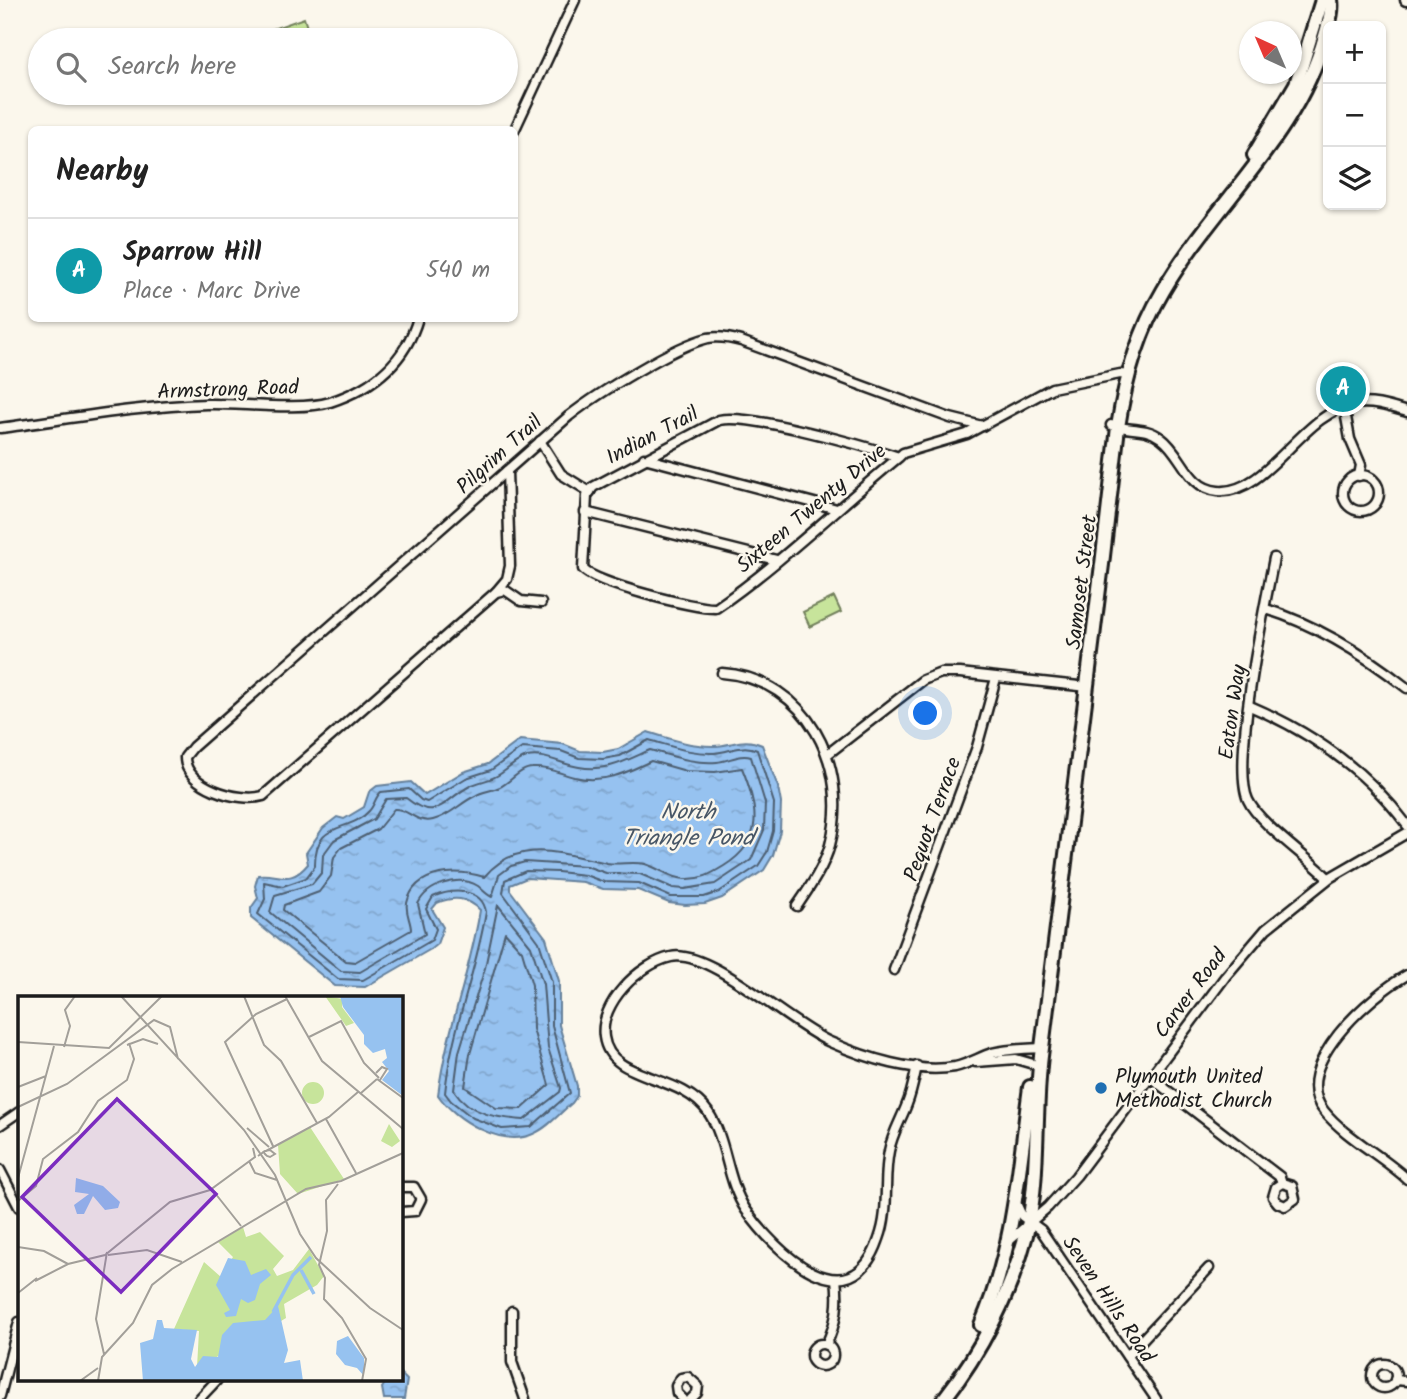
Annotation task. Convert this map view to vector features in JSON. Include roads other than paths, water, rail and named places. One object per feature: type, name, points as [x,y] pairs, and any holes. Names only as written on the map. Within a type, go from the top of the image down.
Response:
[{"type":"highway","name":"Samoset Street","points":[[1016,1203],[1084,686],[1114,426],[1124,375],[1136,329],[1162,279],[1281,115],[1308,53],[1322,0]]},
{"type":"highway","name":"Samoset Street","points":[[1124,375],[1164,289],[1270,147],[1302,96],[1319,57],[1331,0]]},
{"type":"highway","name":"Samoset Street","points":[[1029,1223],[1037,1056]]},
{"type":"highway","points":[[934,1399],[964,1357],[979,1329],[998,1281],[1016,1203]]},
{"type":"highway","points":[[944,1399],[974,1356],[1000,1304],[1017,1263],[1029,1223]]},
{"type":"street","points":[[516,126],[575,0]]},
{"type":"street","name":"Armstrong Road","points":[[0,428],[204,404],[326,403],[358,391],[387,373],[412,340],[417,322]]},
{"type":"street","name":"Pilgrim Trail","points":[[496,592],[285,779],[257,797],[229,794],[208,786],[188,768],[185,757],[540,440],[603,393],[687,347],[718,337],[751,344],[950,418],[982,426]]},
{"type":"street","name":"Sixteen Twenty Drive","points":[[586,512],[583,569],[587,574],[608,584],[716,608],[899,457],[919,446],[967,434],[1044,391],[1124,375]]},
{"type":"street","points":[[1114,426],[1136,428],[1157,435],[1170,447],[1197,483],[1222,491],[1246,484],[1319,420],[1344,406],[1373,403],[1407,412]]},
{"type":"street","points":[[1344,406],[1350,439],[1361,465],[1359,475]]},
{"type":"street","name":"Indian Trail","points":[[590,492],[593,487],[644,458],[726,418],[792,429],[899,457]]},
{"type":"street","points":[[540,440],[561,474],[590,492],[586,512],[776,560]]},
{"type":"street","points":[[644,458],[837,509]]},
{"type":"street","points":[[496,592],[507,579],[510,566],[507,471]]},
{"type":"street","points":[[1359,475],[1372,480],[1378,492],[1374,505],[1362,511],[1351,508],[1343,495],[1349,480],[1359,475]]},
{"type":"street","name":"Eaton Way","points":[[1275,558],[1241,773],[1248,802],[1264,821],[1306,855],[1328,878]]},
{"type":"street","points":[[496,592],[505,590],[521,601],[541,603]]},
{"type":"street","points":[[1266,609],[1290,617],[1326,635],[1407,688]]},
{"type":"street","points":[[722,673],[751,679],[782,696],[811,725],[829,753],[834,800],[832,833],[822,866],[797,906]]},
{"type":"street","points":[[829,753],[929,677],[953,673],[1084,686]]},
{"type":"street","name":"Pequot Terrace","points":[[894,970],[977,747],[996,678]]},
{"type":"street","points":[[1250,706],[1334,753],[1365,778],[1407,825]]},
{"type":"street","name":"Carver Road","points":[[1029,1223],[1048,1207],[1076,1176],[1253,943],[1280,916],[1328,878],[1407,833]]},
{"type":"street","points":[[917,1066],[907,1105],[888,1153],[886,1208],[879,1239],[860,1267],[847,1277],[822,1277],[805,1269],[771,1241],[739,1198],[715,1122],[708,1112],[684,1089],[630,1070],[617,1061],[605,1040],[606,1014],[622,991],[648,968],[666,958],[690,956],[709,964],[824,1040],[884,1060],[917,1066],[956,1066],[994,1053],[1037,1056]]},
{"type":"street","points":[[1407,975],[1372,999],[1355,1017],[1322,1058],[1314,1085],[1316,1098],[1328,1116],[1407,1179]]},
{"type":"street","points":[[966,1063],[1037,1056]]},
{"type":"street","points":[[1150,1077],[1280,1177],[1283,1183]]},
{"type":"street","points":[[0,1125],[18,1113]]},
{"type":"street","points":[[0,1170],[18,1205]]},
{"type":"street","points":[[402,1187],[415,1187],[421,1202],[413,1212],[402,1212]]},
{"type":"street","name":"Seven Hills Road","points":[[1016,1203],[1029,1223],[1041,1230],[1156,1399]]},
{"type":"street","points":[[1009,1241],[1029,1223]]},
{"type":"street","points":[[1127,1356],[1209,1268]]},
{"type":"street","points":[[827,1345],[837,1310],[836,1279]]},
{"type":"street","points":[[512,1311],[512,1362],[525,1399]]},
{"type":"street","points":[[2,1398],[18,1326]]},
{"type":"street","points":[[683,1399],[675,1388],[678,1381],[685,1377],[698,1383],[694,1398]]},
{"type":"street","points":[[1395,1380],[1407,1381]]},
{"type":"street","points":[[199,1399],[215,1382]]},
{"type":"water","name":"North Triangle Pond","points":[[648,732],[696,745],[720,746],[749,741],[762,745],[778,787],[781,803],[780,831],[773,855],[764,870],[722,898],[705,904],[669,903],[638,890],[603,889],[583,882],[527,878],[510,885],[510,890],[546,938],[559,981],[559,1025],[577,1086],[577,1096],[572,1103],[549,1124],[533,1134],[507,1137],[480,1129],[456,1114],[438,1095],[480,910],[470,902],[449,899],[437,903],[432,909],[443,927],[437,944],[365,987],[335,986],[251,918],[251,908],[258,898],[255,886],[258,875],[289,877],[301,871],[308,864],[306,853],[323,828],[337,817],[344,819],[364,807],[369,792],[377,786],[411,782],[425,795],[463,772],[488,764],[520,740],[563,744],[580,751],[603,752],[618,749]]},
{"type":"water","points":[[402,1375],[407,1380],[404,1399],[384,1399],[382,1388],[386,1382],[402,1382]]},
{"type":"place","name":"Sparrow Hill","points":[[1343,389]]},
{"type":"place","name":"Plymouth United Methodist Church","points":[[1101,1088]]}]
